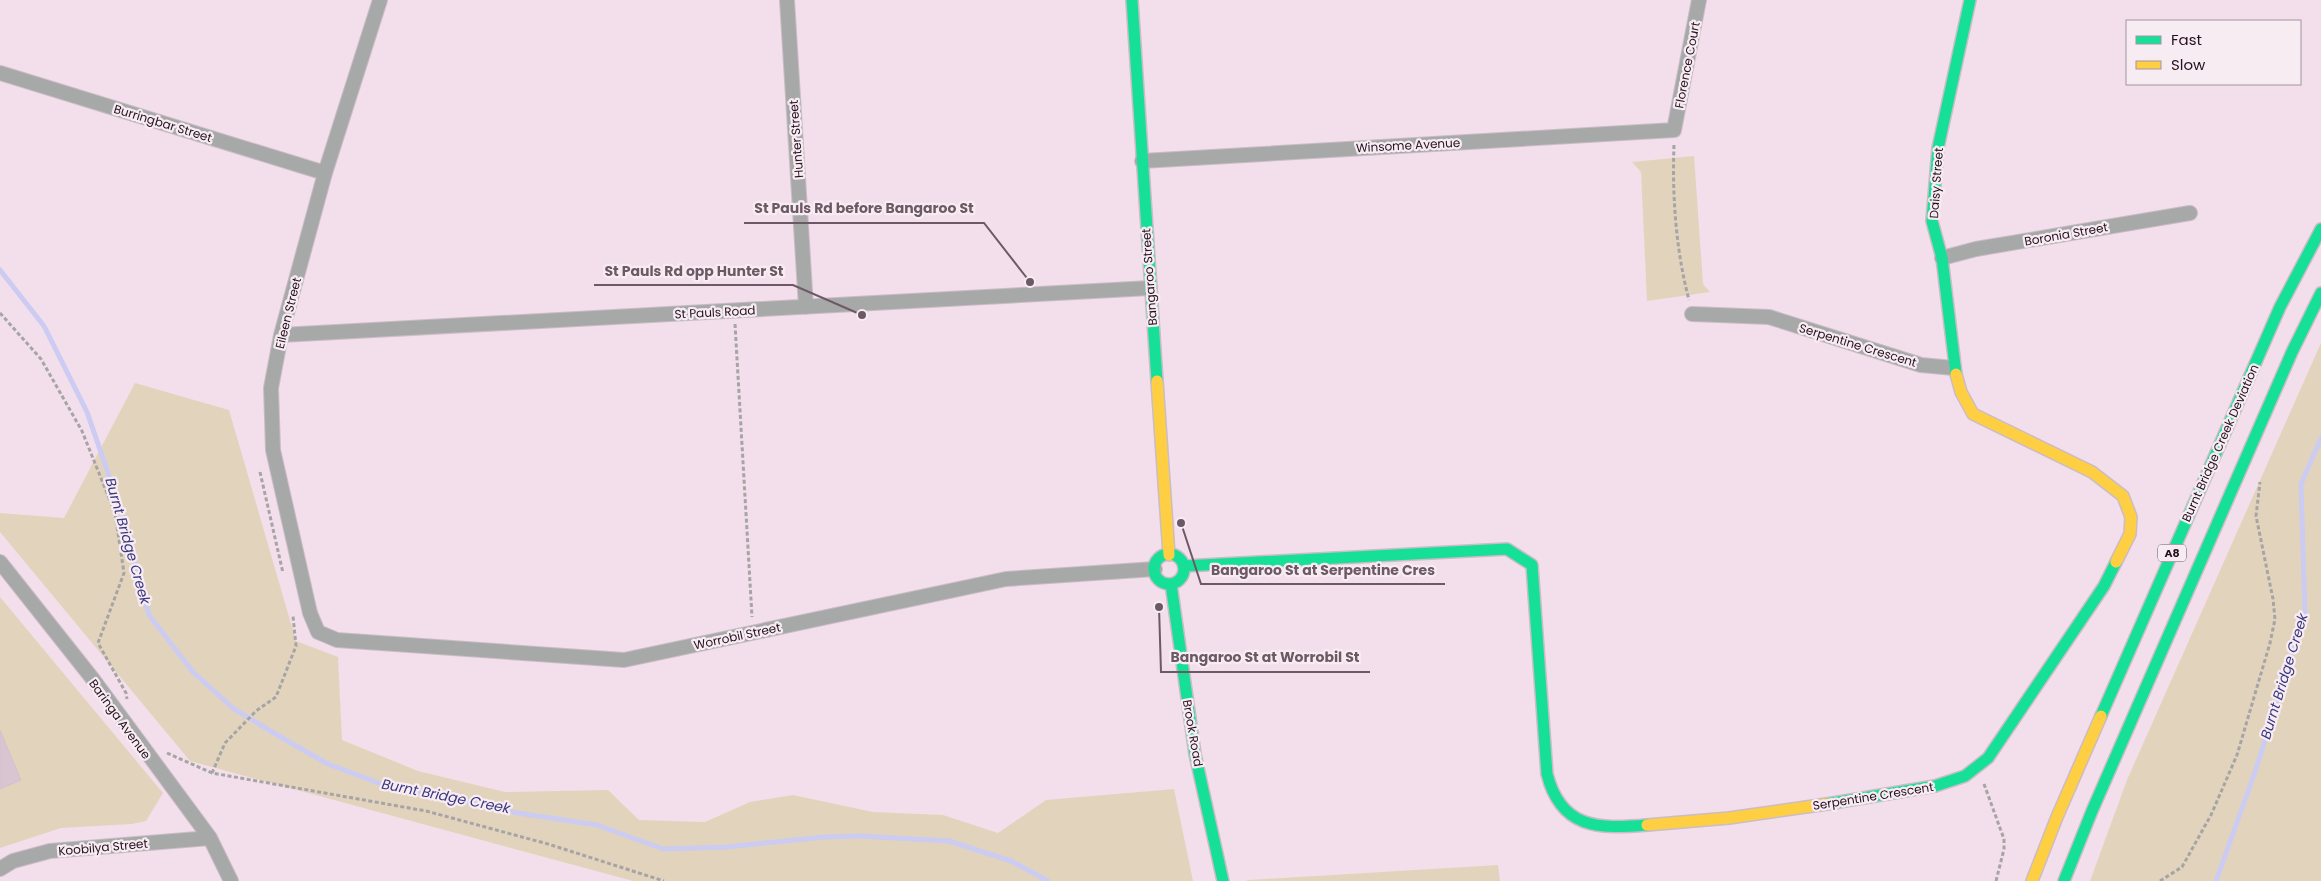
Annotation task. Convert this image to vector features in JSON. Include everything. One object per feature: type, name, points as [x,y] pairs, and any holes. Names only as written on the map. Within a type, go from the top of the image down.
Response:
[{"type":"main road","name":"Bangaroo Street","points":[[1132,0],[1169,555]]},
{"type":"main road","name":"Daisy Street","points":[[1954,368],[1942,258],[1932,221],[1938,148],[1970,0]]},
{"type":"main road","name":"Burnt Bridge Creek Deviation","points":[[2032,881],[2057,817],[2280,307],[2321,229]]},
{"type":"main road","name":"A8","points":[[2064,881],[2134,712],[2292,352],[2321,293]]},
{"type":"main road","name":"Serpentine Crescent","points":[[1184,566],[1507,549],[1532,565],[1547,774],[1552,791],[1561,806],[1575,819],[1586,823],[1610,827],[1710,821],[1952,782],[1977,768],[2000,743],[2104,586],[2130,534],[2130,517],[2123,496],[2092,472],[1973,414],[1961,392],[1954,368]]},
{"type":"main road","points":[[1169,555],[1178,557],[1184,566],[1182,577],[1171,584],[1159,580],[1154,569],[1160,558],[1169,555]]},
{"type":"main road","name":"Brook Road","points":[[1171,584],[1195,754],[1223,881]]},
{"type":"street","name":"Eileen Street","points":[[318,632],[310,613],[273,450],[271,388],[281,335],[325,173],[380,0]]},
{"type":"street","name":"Hunter Street","points":[[787,0],[806,307]]},
{"type":"street","name":"Florence Court","points":[[1674,130],[1699,0]]},
{"type":"street","name":"Burringbar Street","points":[[0,74],[325,173]]},
{"type":"street","name":"Winsome Avenue","points":[[1142,161],[1674,130]]},
{"type":"street","name":"Boronia Street","points":[[1942,258],[1976,249],[2190,213]]},
{"type":"street","name":"St Pauls Road","points":[[281,335],[1150,288]]},
{"type":"street","name":"Serpentine Crescent","points":[[1692,314],[1769,317],[1921,365],[1954,368]]},
{"type":"street","name":"Baringa Avenue","points":[[0,562],[92,678],[210,838],[231,881]]},
{"type":"street","name":"Worrobil Street","points":[[318,632],[337,640],[624,660],[1006,579],[1154,569]]},
{"type":"street","name":"Koobilya Street","points":[[0,869],[13,861],[50,851],[210,838]]},
{"type":"path","points":[[1674,130],[1673,168],[1679,254],[1692,314]]},
{"type":"path","points":[[734,311],[753,632]]},
{"type":"path","points":[[0,312],[41,359],[82,431],[115,513],[124,572],[98,643],[126,693],[128,701]]},
{"type":"path","points":[[260,470],[284,576]]},
{"type":"path","points":[[2160,881],[2182,868],[2211,815],[2237,755],[2270,643],[2275,620],[2273,599],[2256,516],[2259,485]]},
{"type":"path","points":[[212,773],[224,743],[256,711],[276,697],[286,677],[296,646],[293,615]]},
{"type":"path","points":[[163,751],[212,773],[426,811],[548,844],[664,881]]},
{"type":"path","points":[[1977,768],[1988,792],[2004,839],[2004,849],[1996,881]]},
{"type":"shaded area","points":[[1694,156],[1703,284],[1710,292],[1647,301],[1641,172],[1632,162]]},
{"type":"shaded area","points":[[2321,343],[2321,881],[2090,881],[2127,780]]},
{"type":"shaded area","points":[[135,383],[229,410],[296,641],[338,657],[342,740],[418,771],[505,792],[608,790],[639,820],[705,822],[750,802],[793,795],[873,812],[943,815],[998,833],[1046,800],[1174,789],[1193,881],[633,881],[190,761],[0,532],[0,513],[64,518]]},
{"type":"shaded area","points":[[0,597],[163,793],[146,821],[132,824],[61,828],[0,848]]},
{"type":"shaded area","points":[[1498,865],[1500,881],[1246,881],[1248,880]]},
{"type":"building","points":[[0,730],[21,780],[0,789]]},
{"type":"waterway","name":"Burnt Bridge Creek","points":[[0,270],[44,326],[87,412],[124,519],[149,615],[193,672],[234,709],[284,739],[328,764],[384,785],[518,813],[597,825],[663,849],[726,847],[824,837],[860,836],[949,841],[1011,861],[1048,881]]},
{"type":"waterway","name":"Burnt Bridge Creek","points":[[2216,881],[2256,769],[2305,613],[2301,484],[2321,438]]},
{"type":"traffic: fast","points":[[1132,0],[1157,381]]},
{"type":"traffic: fast","points":[[1956,374],[1942,258],[1932,221],[1938,148],[1970,0]]},
{"type":"traffic: fast","points":[[2101,716],[2280,307],[2321,229]]},
{"type":"traffic: fast","points":[[2064,881],[2092,811],[2292,352],[2321,293]]},
{"type":"traffic: fast","points":[[1184,566],[1507,549],[1532,565],[1547,774],[1553,792],[1562,806],[1584,822],[1613,826],[1647,825]]},
{"type":"traffic: fast","points":[[1169,554],[1179,559],[1184,569],[1179,579],[1169,584],[1159,579],[1154,569],[1159,559],[1169,554]]},
{"type":"traffic: fast","points":[[1827,804],[1935,786],[1965,776],[1988,758],[2104,586],[2116,562]]},
{"type":"traffic: fast","points":[[1171,584],[1195,754],[1223,881]]},
{"type":"traffic: slow","points":[[1956,374],[1961,392],[1973,414],[2092,472],[2123,496],[2131,517],[2130,534],[2116,562]]},
{"type":"traffic: slow","points":[[1157,381],[1169,555]]},
{"type":"traffic: slow","points":[[2032,881],[2057,817],[2101,716]]},
{"type":"traffic: slow","points":[[1647,825],[1729,818],[1827,804]]},
{"type":"place","name":"St Pauls Rd before Bangaroo St","points":[[1030,282]]},
{"type":"place","name":"St Pauls Rd opp Hunter St","points":[[862,315]]},
{"type":"place","name":"Bangaroo St at Serpentine Cres","points":[[1181,523]]},
{"type":"place","name":"Bangaroo St at Worrobil St","points":[[1159,607]]}]
